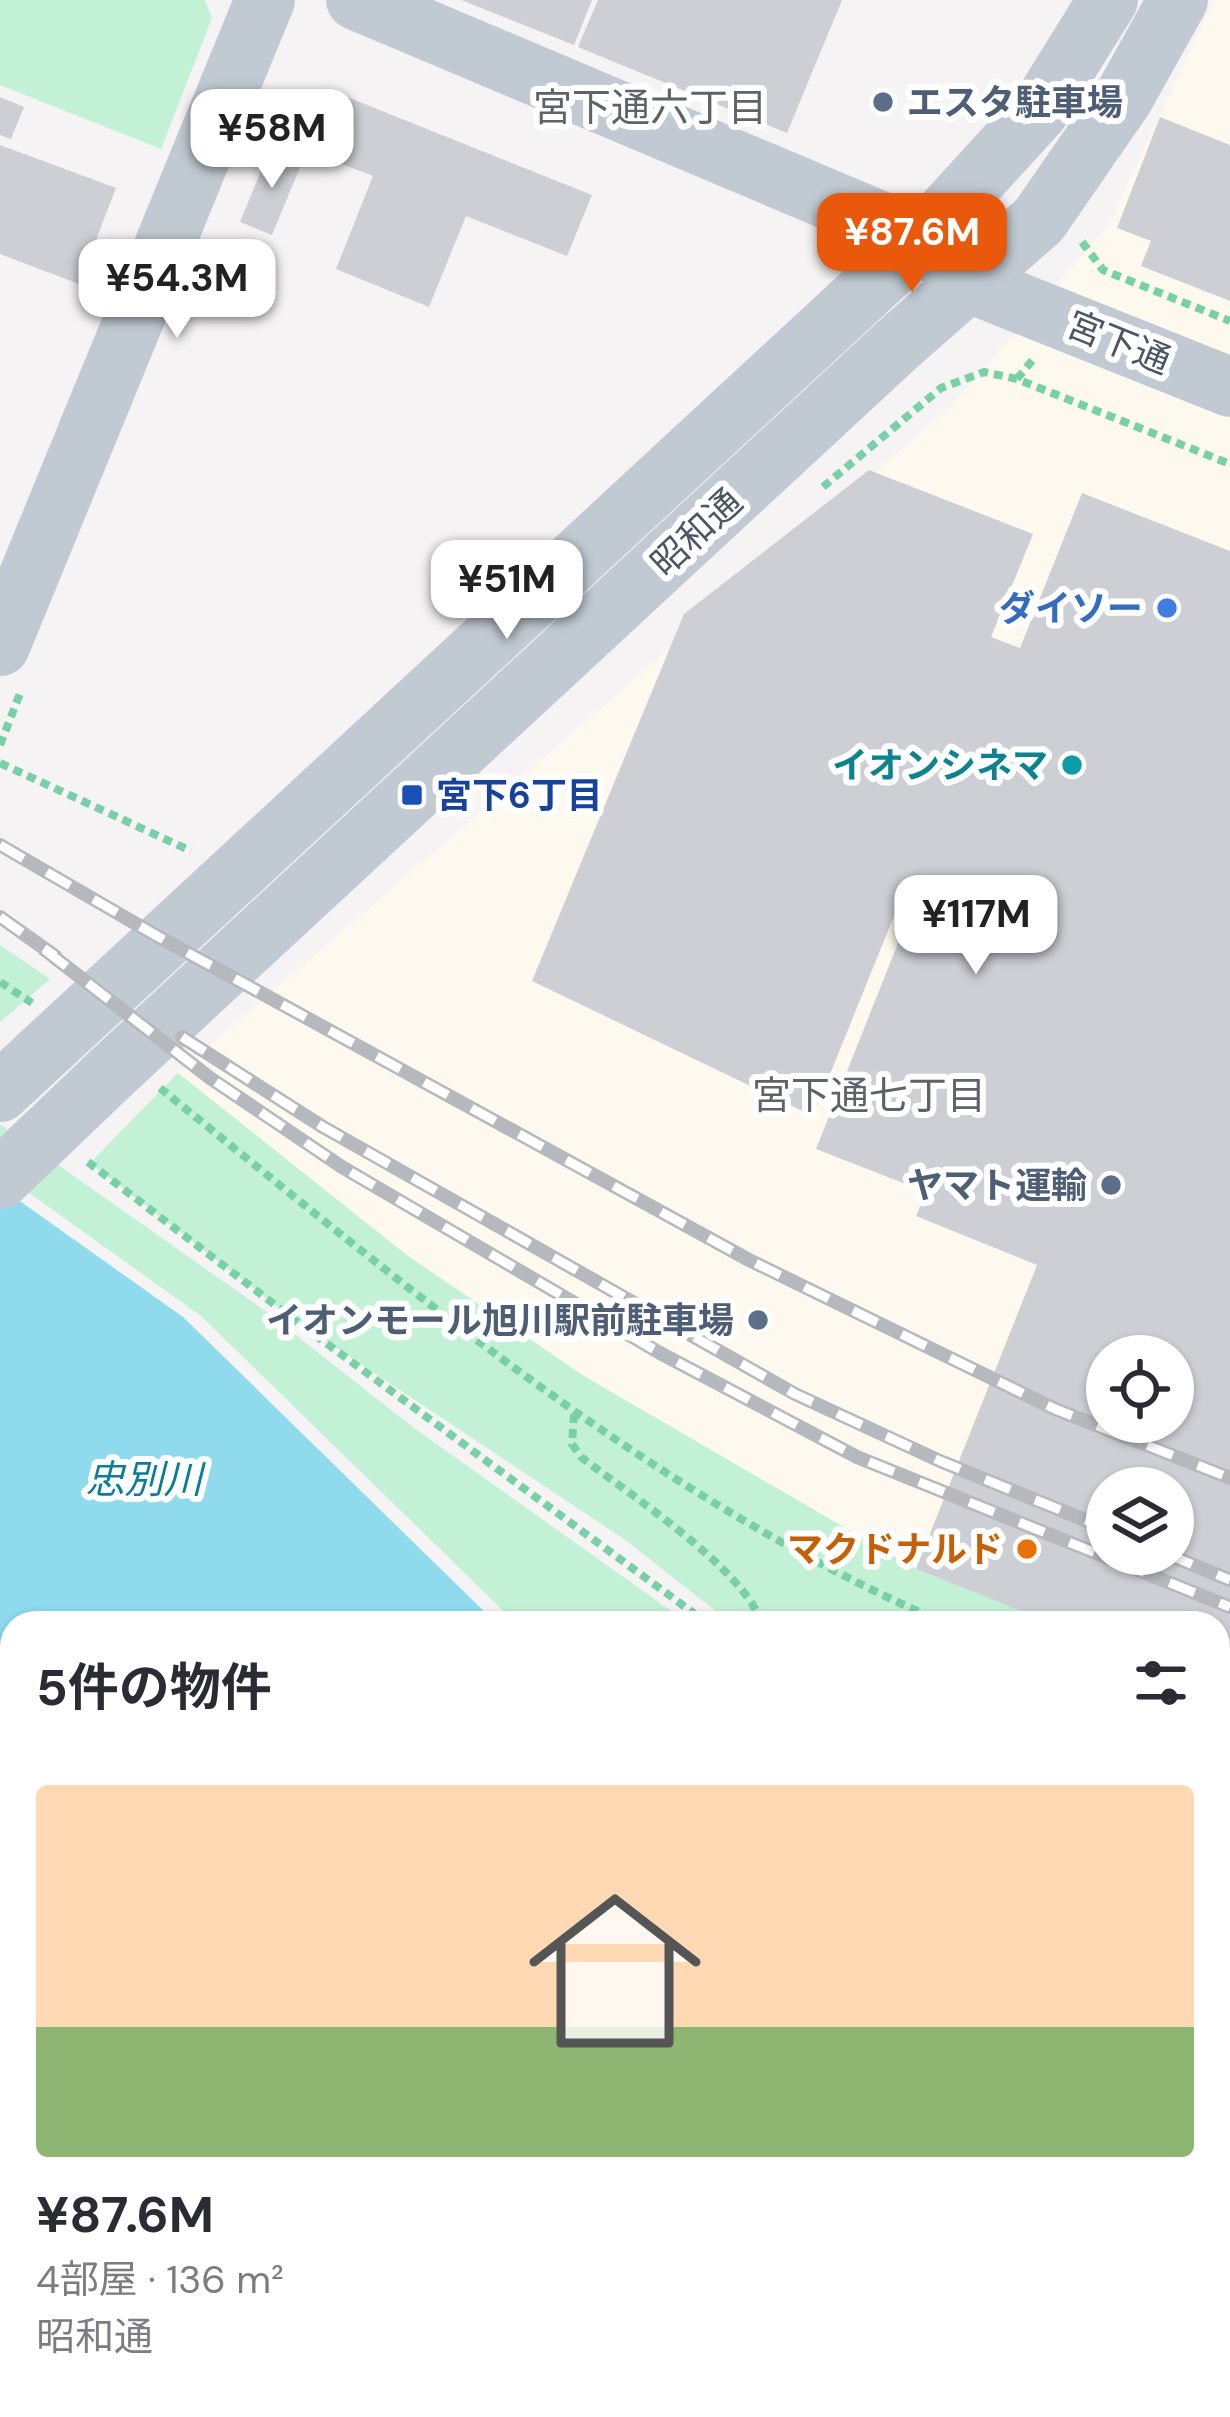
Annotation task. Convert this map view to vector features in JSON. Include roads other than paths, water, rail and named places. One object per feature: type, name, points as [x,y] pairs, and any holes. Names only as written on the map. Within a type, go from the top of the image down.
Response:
[{"type":"street","points":[[13,663],[265,0]]},
{"type":"street","name":"宮下通","points":[[356,0],[922,238],[968,282],[1230,386]]},
{"type":"street","name":"昭和通","points":[[0,1092],[52,1022],[922,238],[1039,112],[1108,0]]},
{"type":"street","name":"昭和通","points":[[0,1179],[130,1077],[1039,220],[1124,97],[1178,0]]},
{"type":"water","name":"忠別川","points":[[0,1187],[183,1317],[484,1611],[0,1611]]},
{"type":"railway","points":[[0,845],[749,1260],[1055,1409],[1230,1478]]},
{"type":"railway","points":[[0,917],[55,956]]},
{"type":"railway","points":[[45,950],[210,1078],[342,1167],[660,1353],[857,1457],[1230,1607]]},
{"type":"railway","points":[[182,1037],[323,1127],[795,1394],[940,1461],[1086,1520]]},
{"type":"railway","points":[[1194,1565],[1230,1580]]},
{"type":"place","name":"エスタ駐車場","points":[[883,102]]},
{"type":"place","name":"ダイソー","points":[[1167,608]]},
{"type":"place","name":"イオンシネマ","points":[[1072,765]]},
{"type":"place","name":"宮下6丁目","points":[[412,795]]},
{"type":"place","name":"ヤマト運輸","points":[[1111,1185]]},
{"type":"place","name":"イオンモール旭川駅前駐車場","points":[[758,1320]]},
{"type":"place","name":"マクドナルド","points":[[1027,1549]]},
{"type":"district","name":"宮下通六丁目","points":[[650,107]]},
{"type":"district","name":"宮下通七丁目","points":[[869,1095]]}]
